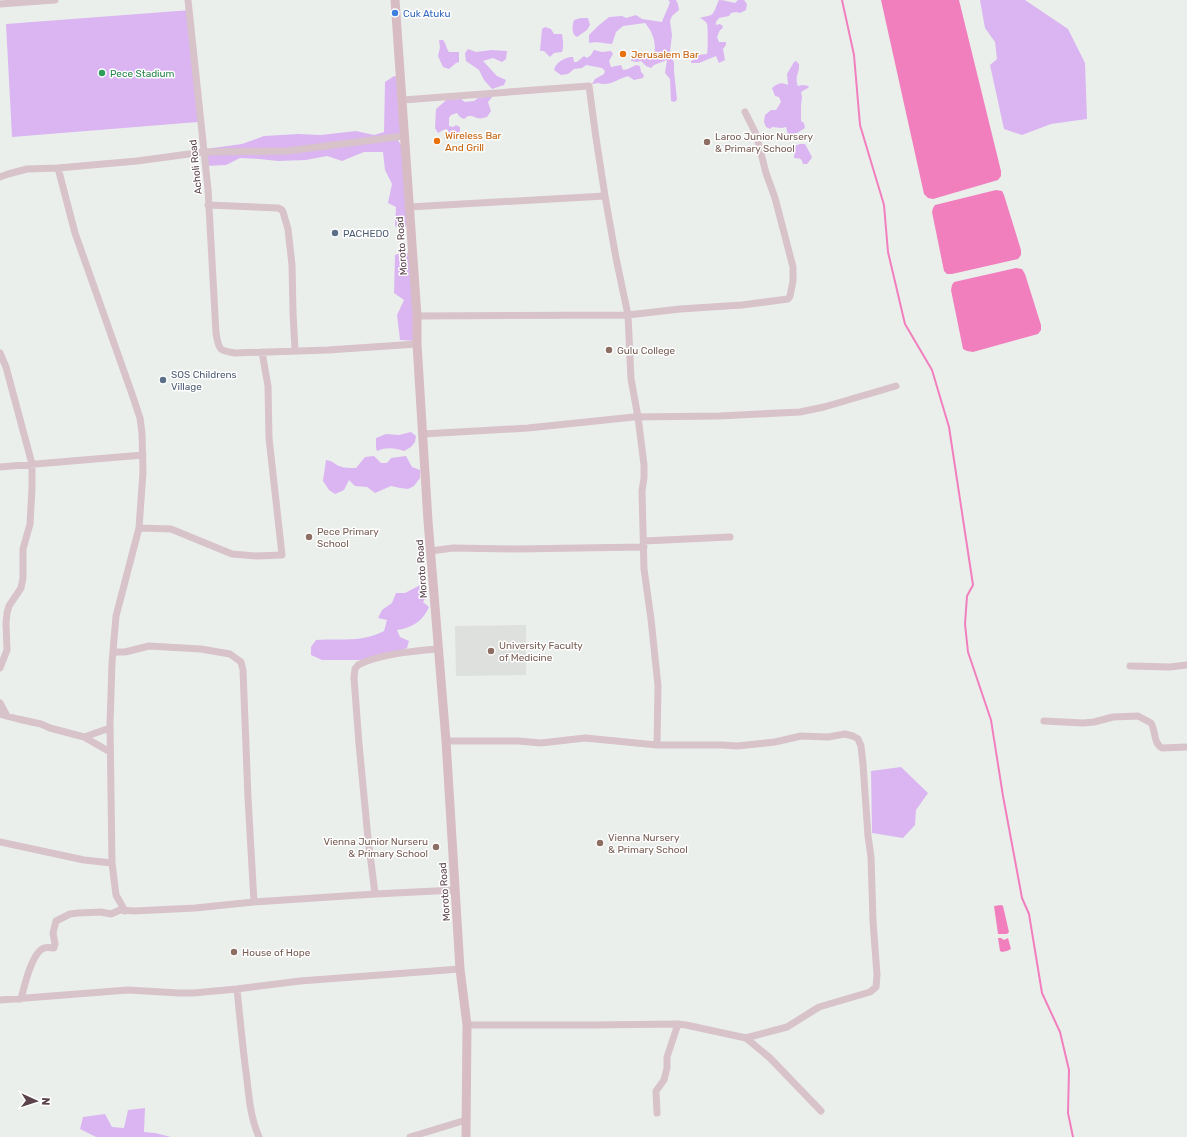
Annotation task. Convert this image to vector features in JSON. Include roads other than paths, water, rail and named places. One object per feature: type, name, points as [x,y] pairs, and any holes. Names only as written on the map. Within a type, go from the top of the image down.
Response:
[{"type":"main road","name":"Moroto Road","points":[[395,0],[403,100],[404,136],[408,177],[417,316],[417,344],[431,551],[446,741],[460,969],[466,1025],[466,1137]]},
{"type":"street","points":[[0,4],[55,0]]},
{"type":"street","name":"Acholi Road","points":[[188,0],[208,189],[216,333],[220,349],[224,352],[262,352]]},
{"type":"street","points":[[403,100],[589,86],[605,196],[628,316],[632,379],[644,465],[642,491],[644,569],[658,686],[657,745]]},
{"type":"street","points":[[417,316],[628,316],[680,309],[718,307],[788,299],[793,281],[793,267],[756,134],[745,112]]},
{"type":"street","points":[[0,177],[27,169],[58,168],[137,161],[204,152],[287,151],[404,136]]},
{"type":"street","points":[[58,168],[75,233],[140,418],[142,433],[143,472],[139,528],[116,616],[110,728],[112,863],[116,895],[125,911]]},
{"type":"street","points":[[409,207],[605,196]]},
{"type":"street","points":[[208,205],[278,208],[284,212],[288,229],[292,266],[292,312],[296,350]]},
{"type":"street","points":[[139,528],[171,530],[232,554],[257,556],[282,555],[269,438],[268,386],[262,352],[328,350],[417,344]]},
{"type":"street","points":[[0,353],[6,367],[32,464],[30,524],[22,549],[23,578],[21,588],[9,606],[7,613],[7,650],[0,668]]},
{"type":"street","points":[[423,434],[528,428],[638,417],[719,416],[800,412],[824,407],[896,386]]},
{"type":"street","points":[[0,467],[143,455]]},
{"type":"street","points":[[431,551],[453,548],[516,549],[644,544],[730,537]]},
{"type":"street","points":[[113,652],[125,652],[149,646],[201,649],[226,652],[241,662],[243,670],[254,902]]},
{"type":"street","points":[[376,894],[372,872],[359,744],[354,678],[355,669],[358,665],[375,658],[438,648]]},
{"type":"street","points":[[1130,666],[1170,667],[1187,665]]},
{"type":"street","points":[[0,703],[3,715],[18,720],[41,724],[50,728],[84,737],[110,752]]},
{"type":"street","points":[[1044,721],[1083,723],[1113,717],[1138,716],[1151,722],[1157,743],[1162,748],[1187,747]]},
{"type":"street","points":[[84,737],[110,728]]},
{"type":"street","points":[[446,741],[518,741],[541,743],[585,738],[657,745],[742,746],[775,742],[801,736],[828,737],[846,734],[858,739],[860,746],[863,764],[871,857],[873,921],[877,975],[876,987],[870,992],[820,1007],[787,1027],[746,1038],[678,1024],[593,1026],[466,1025]]},
{"type":"street","points":[[0,842],[84,860],[112,863]]},
{"type":"street","points":[[21,999],[36,955],[43,948],[54,948],[55,944],[53,933],[56,921],[70,914],[101,912],[109,914],[117,911],[195,908],[254,902],[455,890]]},
{"type":"street","points":[[0,1000],[128,990],[179,993],[237,989],[300,981],[460,969]]},
{"type":"street","points":[[237,989],[242,1046],[249,1099],[259,1137]]},
{"type":"street","points":[[657,1113],[656,1091],[664,1080],[667,1068],[667,1057],[678,1024]]},
{"type":"street","points":[[746,1038],[770,1058],[821,1111]]},
{"type":"street","points":[[410,1137],[466,1120]]},
{"type":"waterway","points":[[842,0],[854,55],[860,125],[884,205],[888,252],[905,324],[932,370],[949,427],[973,585],[967,596],[965,624],[968,652],[991,720],[1003,796],[1022,898],[1029,914],[1042,993],[1060,1032],[1069,1070],[1068,1113],[1073,1137]]},
{"type":"place","name":"Cuk Atuku","points":[[395,13]]},
{"type":"place","name":"Jerusalem Bar","points":[[623,54]]},
{"type":"place","name":"Pece Stadium","points":[[102,73]]},
{"type":"place","name":"Wireless Bar And Grill","points":[[437,141]]},
{"type":"place","name":"Laroo Junior Nursery & Primary School","points":[[707,142]]},
{"type":"place","name":"PACHEDO","points":[[335,233]]},
{"type":"place","name":"Gulu College","points":[[609,350]]},
{"type":"place","name":"SOS Childrens Village","points":[[163,380]]},
{"type":"place","name":"Pece Primary School","points":[[309,537]]},
{"type":"place","name":"University Faculty of Medicine","points":[[491,651]]},
{"type":"place","name":"Vienna Nursery & Primary School","points":[[600,843]]},
{"type":"place","name":"Vienna Junior Nurseru & Primary School","points":[[436,847]]},
{"type":"place","name":"House of Hope","points":[[234,952]]}]
